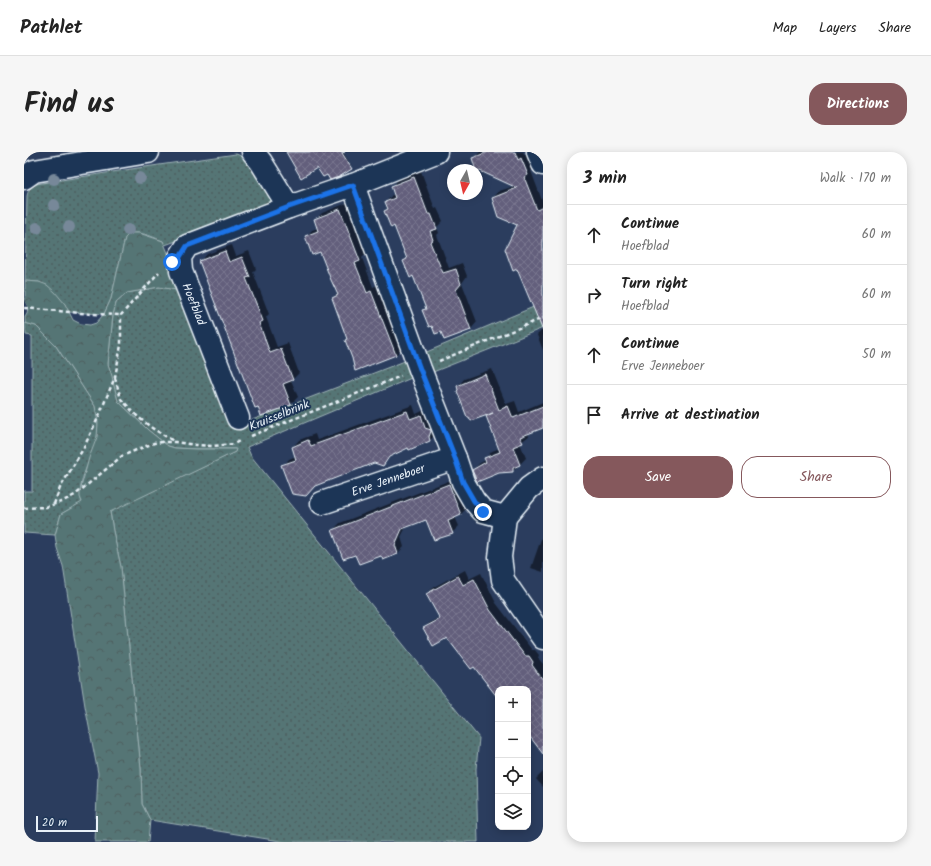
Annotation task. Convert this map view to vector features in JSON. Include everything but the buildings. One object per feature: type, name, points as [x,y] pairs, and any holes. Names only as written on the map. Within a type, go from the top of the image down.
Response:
[{"type":"street","points":[[24,178],[34,171],[142,152]]},
{"type":"street","points":[[253,152],[261,162],[289,207]]},
{"type":"street","points":[[180,257],[187,246],[289,207],[353,185],[436,152]]},
{"type":"street","points":[[538,152],[543,164]]},
{"type":"street","points":[[353,185],[463,482],[474,501],[483,512],[505,517]]},
{"type":"street","name":"Hoefblad","points":[[180,257],[181,271],[238,418]]},
{"type":"street","name":"Erve Jenneboer","points":[[322,503],[455,458]]},
{"type":"street","points":[[543,478],[529,488],[505,517],[500,557],[503,580],[543,638]]},
{"type":"path","points":[[54,504],[60,488],[83,449],[102,410],[115,377],[121,345],[121,315],[164,267],[180,257]]},
{"type":"path","points":[[24,308],[121,315]]},
{"type":"path","name":"Kruisselbrink","points":[[250,437],[543,318]]},
{"type":"path","points":[[115,377],[121,399],[138,417],[152,428],[175,442]]},
{"type":"path","name":"Kruisselbrink","points":[[24,508],[46,507],[61,502],[74,495],[122,456],[154,443],[175,442],[196,445],[225,445],[234,444],[243,440]]},
{"type":"green space","points":[[236,154],[246,158],[274,201],[273,206],[165,245],[163,241],[149,235],[133,233],[129,235],[125,238],[111,299],[104,314],[68,312],[65,304],[39,282],[25,281],[27,196],[30,189],[36,184]]},
{"type":"green space","points":[[132,233],[139,233],[163,241],[182,291],[159,287],[127,293],[116,303],[113,315],[108,364],[118,401],[148,430],[168,446],[175,448],[196,449],[236,449],[235,452],[110,512],[121,567],[141,769],[142,804],[150,820],[148,842],[95,842],[98,773],[85,706],[63,566],[57,548],[55,535],[61,514],[82,502],[80,491],[89,458],[97,437],[98,423],[95,406],[56,346],[36,326],[25,323],[28,307],[25,301],[25,281],[39,282],[47,285],[65,304],[73,320],[81,324],[90,325],[96,323],[104,314],[111,299],[125,238]]},
{"type":"green space","points":[[159,287],[182,291],[242,424],[410,359],[543,303],[543,328],[433,372],[416,376],[247,447],[251,456],[479,738],[476,769],[478,842],[286,842],[150,820],[142,804],[141,769],[121,567],[110,511],[235,452],[235,449],[196,449],[175,448],[168,446],[148,430],[118,401],[108,364],[113,315],[116,303],[127,293]]},
{"type":"green space","points":[[25,323],[36,326],[56,346],[95,406],[97,418],[97,437],[85,470],[81,487],[80,495],[82,503],[61,514],[55,535],[24,533],[24,491],[32,491],[32,336],[26,335]]},
{"type":"route","points":[[172,262],[180,257],[187,246],[289,207],[353,185],[463,482],[474,501],[483,512]]}]
